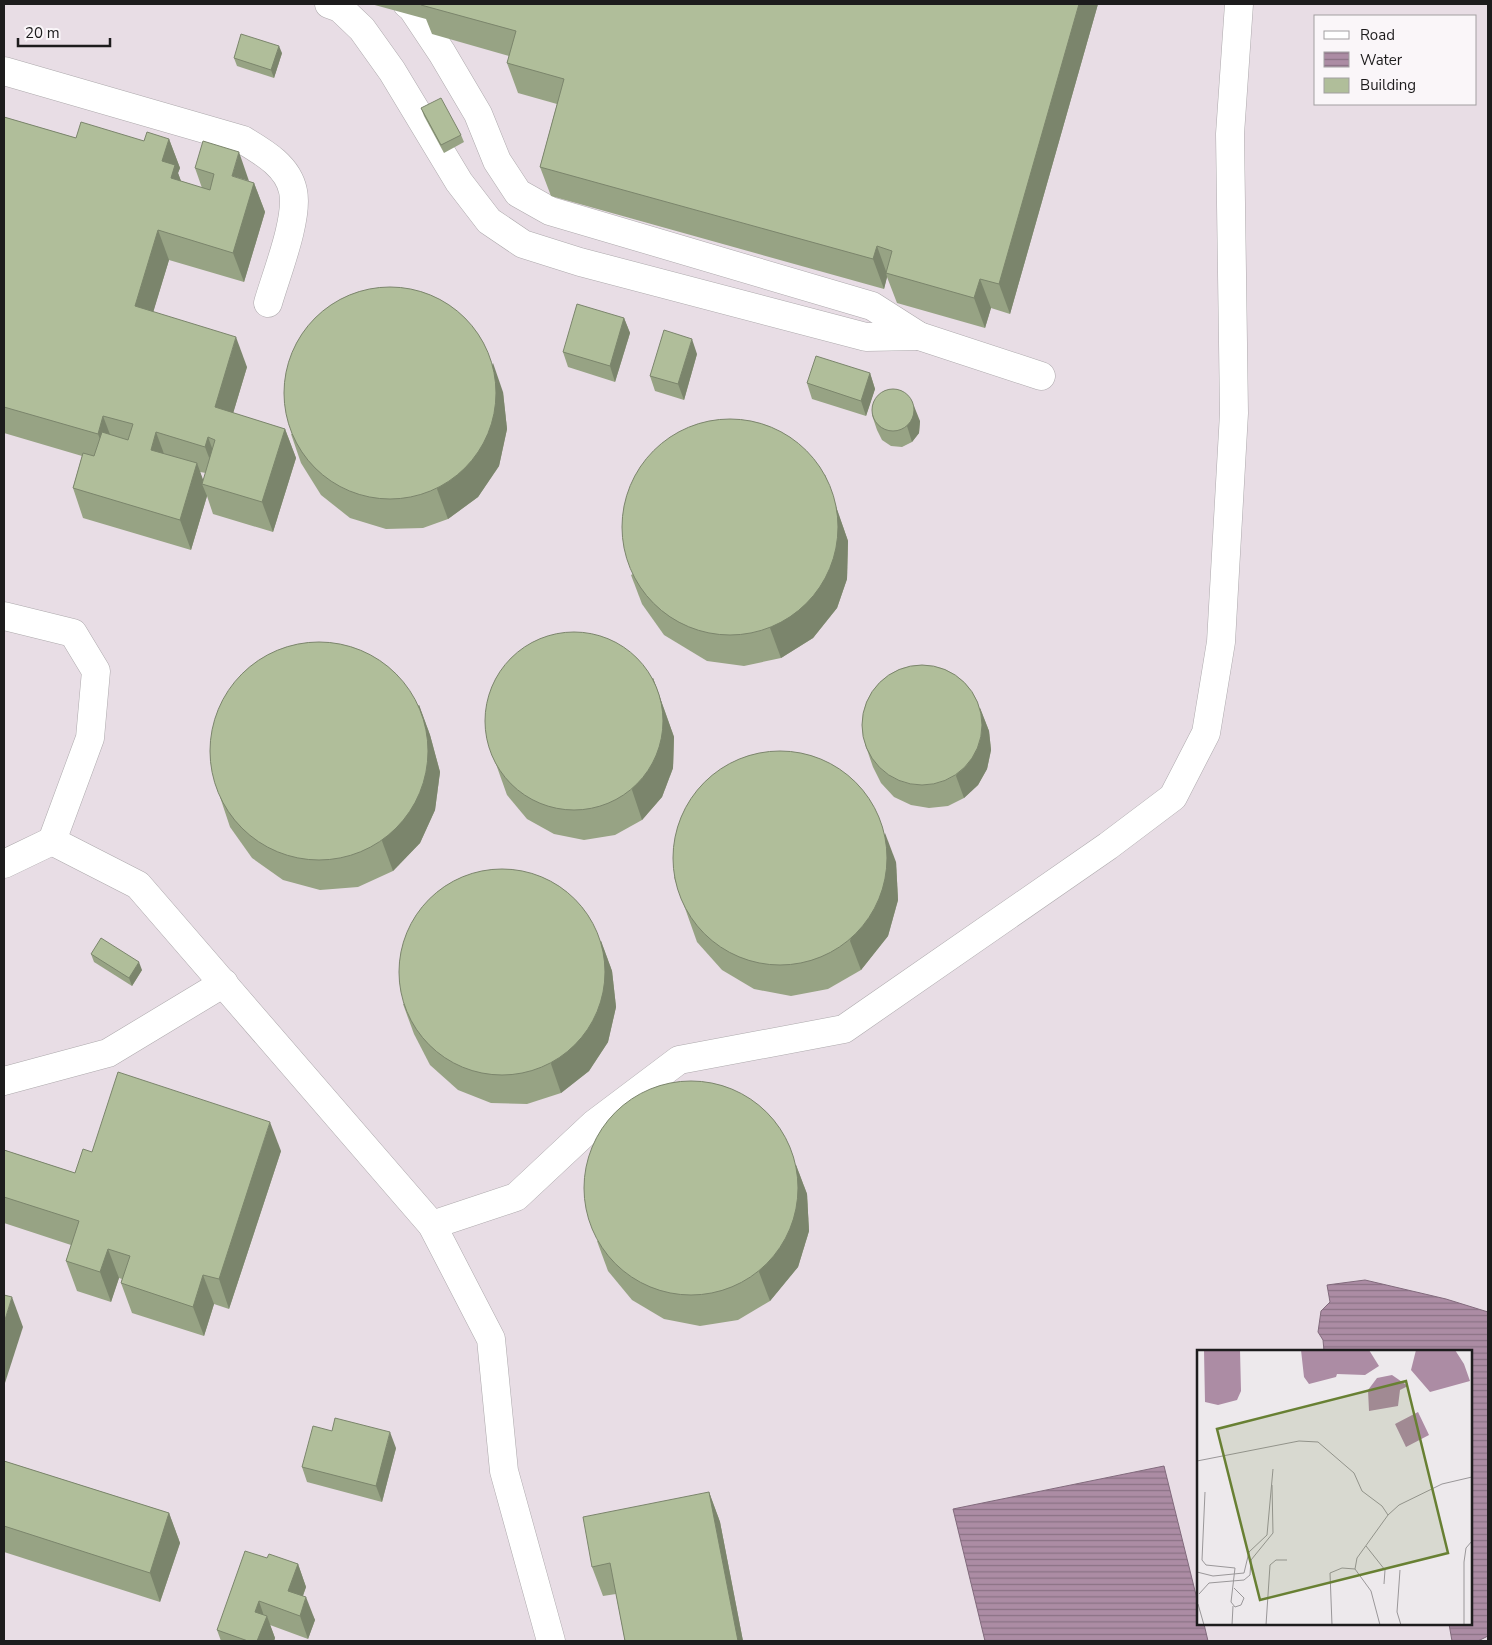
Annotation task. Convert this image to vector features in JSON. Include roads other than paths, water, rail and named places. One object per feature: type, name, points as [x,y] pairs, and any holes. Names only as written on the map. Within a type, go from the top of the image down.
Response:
[{"type":"lane","points":[[329,4],[340,8],[362,29],[392,71],[459,182],[489,221],[523,244],[590,265],[866,337],[919,336]]},
{"type":"lane","points":[[407,4],[412,8],[442,53],[478,114],[497,161],[518,193],[550,211],[872,306],[919,336],[1041,376]]},
{"type":"lane","points":[[432,1225],[516,1197],[594,1124],[680,1060],[844,1029],[1108,846],[1173,797],[1206,733],[1220,642],[1234,413],[1230,134],[1239,4]]},
{"type":"lane","points":[[4,70],[243,140],[267,154],[284,172],[293,190],[293,213],[268,303]]},
{"type":"lane","points":[[4,616],[73,633],[96,671],[90,738],[52,841],[4,864]]},
{"type":"lane","points":[[52,841],[138,885],[432,1225],[491,1339],[504,1471],[551,1641]]},
{"type":"lane","points":[[4,1081],[108,1053],[224,983]]},
{"type":"water","points":[[1365,1280],[1446,1299],[1488,1312],[1488,1636],[1478,1641],[1452,1641],[1449,1625],[1472,1625],[1472,1350],[1324,1350],[1323,1340],[1318,1332],[1321,1311],[1330,1302],[1327,1285]]},
{"type":"water","points":[[1164,1466],[1197,1599],[1197,1625],[1204,1625],[1208,1641],[985,1641],[953,1509]]}]
